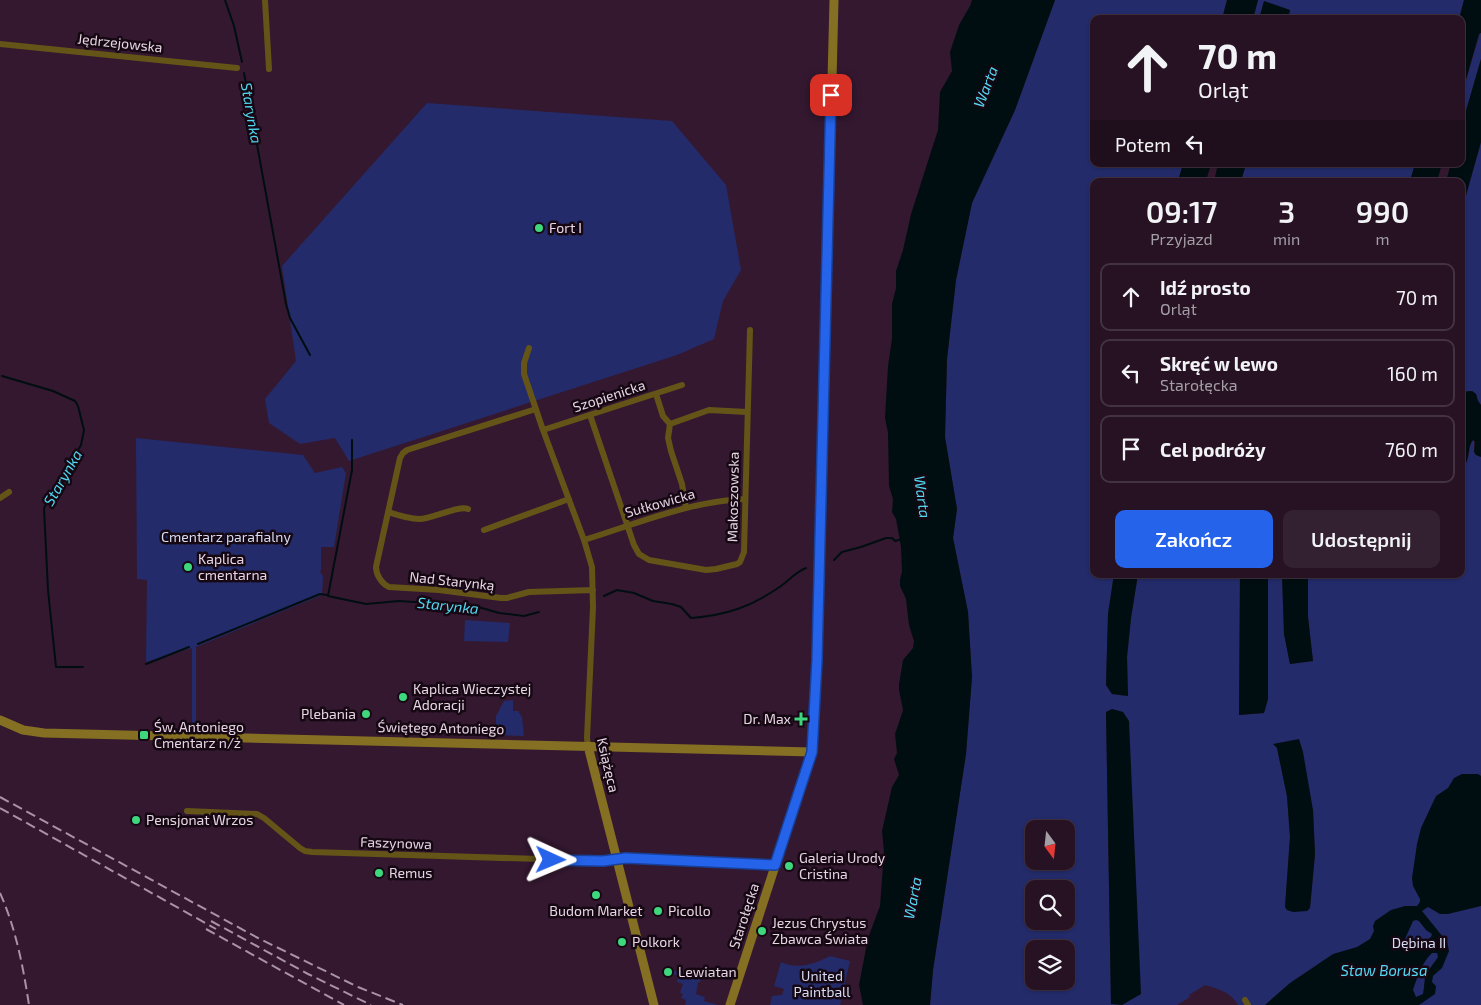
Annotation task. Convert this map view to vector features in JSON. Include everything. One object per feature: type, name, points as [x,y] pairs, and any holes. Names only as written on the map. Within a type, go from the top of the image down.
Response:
[{"type":"street","points":[[265,0],[269,69]]},
{"type":"street","name":"Starołęcka","points":[[730,1005],[812,752],[818,652],[834,0]]},
{"type":"street","name":"Jędrzejowska","points":[[0,44],[237,68]]},
{"type":"street","name":"Makoszowska","points":[[590,415],[636,550],[643,558],[706,570],[732,566],[740,562],[744,552],[750,330]]},
{"type":"street","name":"Książęca","points":[[529,348],[524,363],[524,374],[592,567],[594,590],[587,738],[591,746],[654,1005]]},
{"type":"street","name":"Szopienicka","points":[[543,430],[682,386]]},
{"type":"street","points":[[656,394],[663,416],[670,424],[668,438],[682,484],[686,508]]},
{"type":"street","name":"Nad Starynką","points":[[536,409],[404,452],[400,458],[388,512],[376,570],[377,575],[388,586],[440,590],[501,598],[529,592],[594,590]]},
{"type":"street","points":[[670,424],[710,410],[747,412]]},
{"type":"street","points":[[0,498],[9,492]]},
{"type":"street","points":[[484,530],[569,499]]},
{"type":"street","name":"Sułkowicka","points":[[584,540],[686,508],[718,500],[745,499]]},
{"type":"street","points":[[388,512],[420,519],[462,507],[468,509]]},
{"type":"street","name":"Świętego Antoniego","points":[[0,720],[30,732],[55,734],[812,752]]},
{"type":"street","name":"Faszynowa","points":[[187,811],[257,814],[304,851],[312,852],[518,860],[603,861],[626,858],[775,865]]},
{"type":"green space","name":"Dębina II","points":[[1055,0],[1227,0],[1223,15],[1090,15],[1090,167],[1182,167],[1179,178],[1090,178],[1090,578],[1113,578],[1108,614],[1106,685],[1112,694],[1128,696],[1127,657],[1137,578],[1240,578],[1239,715],[1264,713],[1268,699],[1268,578],[1282,578],[1284,634],[1290,664],[1313,661],[1308,617],[1308,578],[1465,578],[1465,465],[1471,441],[1474,440],[1474,452],[1481,457],[1481,1005],[1238,1005],[1228,994],[1205,985],[1177,1005],[930,1005],[933,970],[966,754],[972,677],[968,612],[953,538],[957,509],[945,437],[947,359],[956,280],[972,203],[1015,110]],"holes":[[[1112,709],[1111,1004],[1106,712]],[[1277,748],[1313,810],[1315,854],[1310,908],[1307,911],[1289,911],[1285,907],[1290,837],[1287,796]]]},
{"type":"green space","points":[[1258,0],[1464,0],[1460,15],[1289,15],[1290,10],[1264,2],[1260,15],[1254,15]]},
{"type":"green space","points":[[1481,33],[1481,59],[1465,114],[1465,84]]},
{"type":"green space","points":[[427,103],[672,121],[726,185],[741,270],[723,301],[714,339],[677,355],[349,461],[335,438],[300,444],[269,423],[265,399],[296,361],[282,266]]},
{"type":"green space","points":[[1481,142],[1481,405],[1476,394],[1472,391],[1465,392],[1465,199]]},
{"type":"green space","points":[[1245,167],[1414,167],[1411,178],[1242,178]]},
{"type":"green space","name":"Cmentarz parafialny","points":[[136,438],[303,455],[315,473],[342,467],[346,473],[334,547],[321,547],[320,572],[323,576],[322,595],[196,647],[196,730],[192,730],[192,648],[146,662],[147,580],[137,579]]},
{"type":"green space","points":[[465,620],[510,623],[508,642],[464,641]]},
{"type":"green space","points":[[513,700],[513,711],[518,711],[522,717],[524,736],[497,735],[496,716],[504,701]]},
{"type":"green space","name":"United Paintball","points":[[830,956],[850,961],[840,1005],[770,1005],[772,996],[782,995],[784,989],[774,986],[781,962],[800,966]]},
{"type":"green space","points":[[671,970],[683,973],[683,971],[689,973],[689,975],[702,977],[700,982],[698,982],[696,994],[705,997],[704,1001],[718,1005],[685,1005],[686,1000],[681,998],[683,994],[680,993],[683,984],[677,982],[678,976],[670,973]]},
{"type":"water","name":"Warta","points":[[972,0],[1055,0],[1015,110],[972,203],[956,280],[947,359],[945,437],[957,509],[953,538],[968,612],[972,677],[966,754],[933,970],[930,1005],[863,1005],[859,985],[868,938],[880,906],[884,852],[882,831],[892,787],[899,775],[894,759],[897,753],[895,734],[903,710],[899,684],[903,660],[913,648],[914,641],[909,625],[906,599],[900,586],[902,572],[901,547],[896,519],[892,512],[893,499],[889,486],[888,433],[885,418],[888,366],[892,339],[892,304],[896,288],[896,271],[911,214],[938,130],[940,92],[952,71],[950,52],[959,25]]},
{"type":"water","points":[[1227,0],[1258,0],[1254,15],[1223,15]]},
{"type":"water","points":[[1464,0],[1481,0],[1481,33],[1479,34],[1465,83],[1465,15],[1460,15]]},
{"type":"water","points":[[1264,1],[1290,10],[1289,15],[1260,15]]},
{"type":"water","points":[[1481,59],[1481,142],[1465,199],[1465,178],[1447,178],[1450,167],[1465,167],[1465,114]]},
{"type":"water","points":[[1182,167],[1210,167],[1207,178],[1179,178]]},
{"type":"water","points":[[1217,167],[1245,167],[1242,178],[1215,178]]},
{"type":"water","points":[[1414,167],[1441,167],[1438,178],[1411,178]]},
{"type":"water","points":[[1472,391],[1476,394],[1481,405],[1481,457],[1474,452],[1475,442],[1473,440],[1465,465],[1465,392]]},
{"type":"water","points":[[1113,578],[1137,578],[1127,657],[1128,696],[1112,694],[1106,685],[1108,614]]},
{"type":"water","points":[[1240,578],[1268,578],[1268,699],[1264,713],[1239,715]]},
{"type":"water","points":[[1282,578],[1308,578],[1308,617],[1313,661],[1290,664],[1284,634]]},
{"type":"water","points":[[1112,709],[1123,712],[1129,721],[1141,994],[1122,1005],[1111,1004],[1106,712]]},
{"type":"water","points":[[1299,739],[1313,810],[1315,854],[1310,908],[1307,911],[1293,912],[1285,907],[1290,837],[1287,796],[1277,748],[1273,744]]},
{"type":"water","name":"Staw Borusa","points":[[1462,774],[1478,774],[1481,776],[1481,906],[1448,914],[1440,914],[1428,907],[1422,911],[1447,942],[1449,951],[1442,968],[1433,976],[1432,982],[1436,986],[1435,994],[1419,1005],[1265,1005],[1290,983],[1333,954],[1357,947],[1370,939],[1374,931],[1375,921],[1391,910],[1405,906],[1417,906],[1420,899],[1413,886],[1412,878],[1421,828],[1436,796],[1448,788],[1454,778]],"holes":[[[1416,920],[1432,934],[1431,937],[1419,943],[1407,943],[1405,939],[1413,921]],[[1432,953],[1437,953],[1438,957],[1426,975],[1423,994],[1416,997],[1413,990],[1416,980],[1423,965]]]},
{"type":"waterway","name":"Starynka","points":[[225,0],[234,26],[242,62]]},
{"type":"waterway","name":"Starynka","points":[[244,73],[286,304],[290,318],[310,355]]},
{"type":"waterway","name":"Starynka","points":[[2,376],[53,391],[75,401],[78,406],[84,430],[81,445],[44,508],[48,590],[56,667],[83,667]]},
{"type":"waterway","name":"Starynka","points":[[352,440],[352,470],[328,596],[366,604],[399,601],[444,604],[482,608],[499,613],[524,616],[539,612]]},
{"type":"waterway","name":"Starynka","points":[[834,560],[842,552],[886,538],[892,538],[895,541],[902,539]]},
{"type":"waterway","name":"Starynka","points":[[604,596],[617,590],[634,593],[653,601],[681,607],[691,618],[704,617],[749,605],[806,568]]},
{"type":"waterway","name":"Starynka","points":[[198,644],[320,594],[327,595]]},
{"type":"waterway","name":"Starynka","points":[[146,664],[189,647]]},
{"type":"railway","points":[[0,797],[258,938],[358,987],[403,1005]]},
{"type":"railway","points":[[0,808],[216,929]]},
{"type":"railway","points":[[0,893],[18,948],[29,1005]]},
{"type":"railway","points":[[211,921],[308,974],[371,1005]]},
{"type":"railway","points":[[206,929],[344,1005]]},
{"type":"place","name":"Fort I","points":[[539,228]]},
{"type":"place","name":"Kaplica cmentarna","points":[[188,567]]},
{"type":"place","name":"Kaplica Wieczystej Adoracji","points":[[403,697]]},
{"type":"place","name":"Plebania","points":[[366,714]]},
{"type":"place","name":"Dr. Max","points":[[801,719]]},
{"type":"place","name":"Św. Antoniego Cmentarz n/ż","points":[[144,735]]},
{"type":"place","name":"Pensjonat Wrzos","points":[[136,820]]},
{"type":"place","name":"Galeria Urody Cristina","points":[[789,866]]},
{"type":"place","name":"Remus","points":[[379,873]]},
{"type":"place","name":"Budom Market","points":[[596,895]]},
{"type":"place","name":"Picollo","points":[[658,911]]},
{"type":"place","name":"Jezus Chrystus Zbawca Świata","points":[[762,931]]},
{"type":"place","name":"Polkork","points":[[622,942]]},
{"type":"place","name":"Lewiatan","points":[[668,972]]},
{"type":"route","points":[[551,860],[603,861],[626,858],[775,865],[813,746],[817,660],[831,95]]}]
